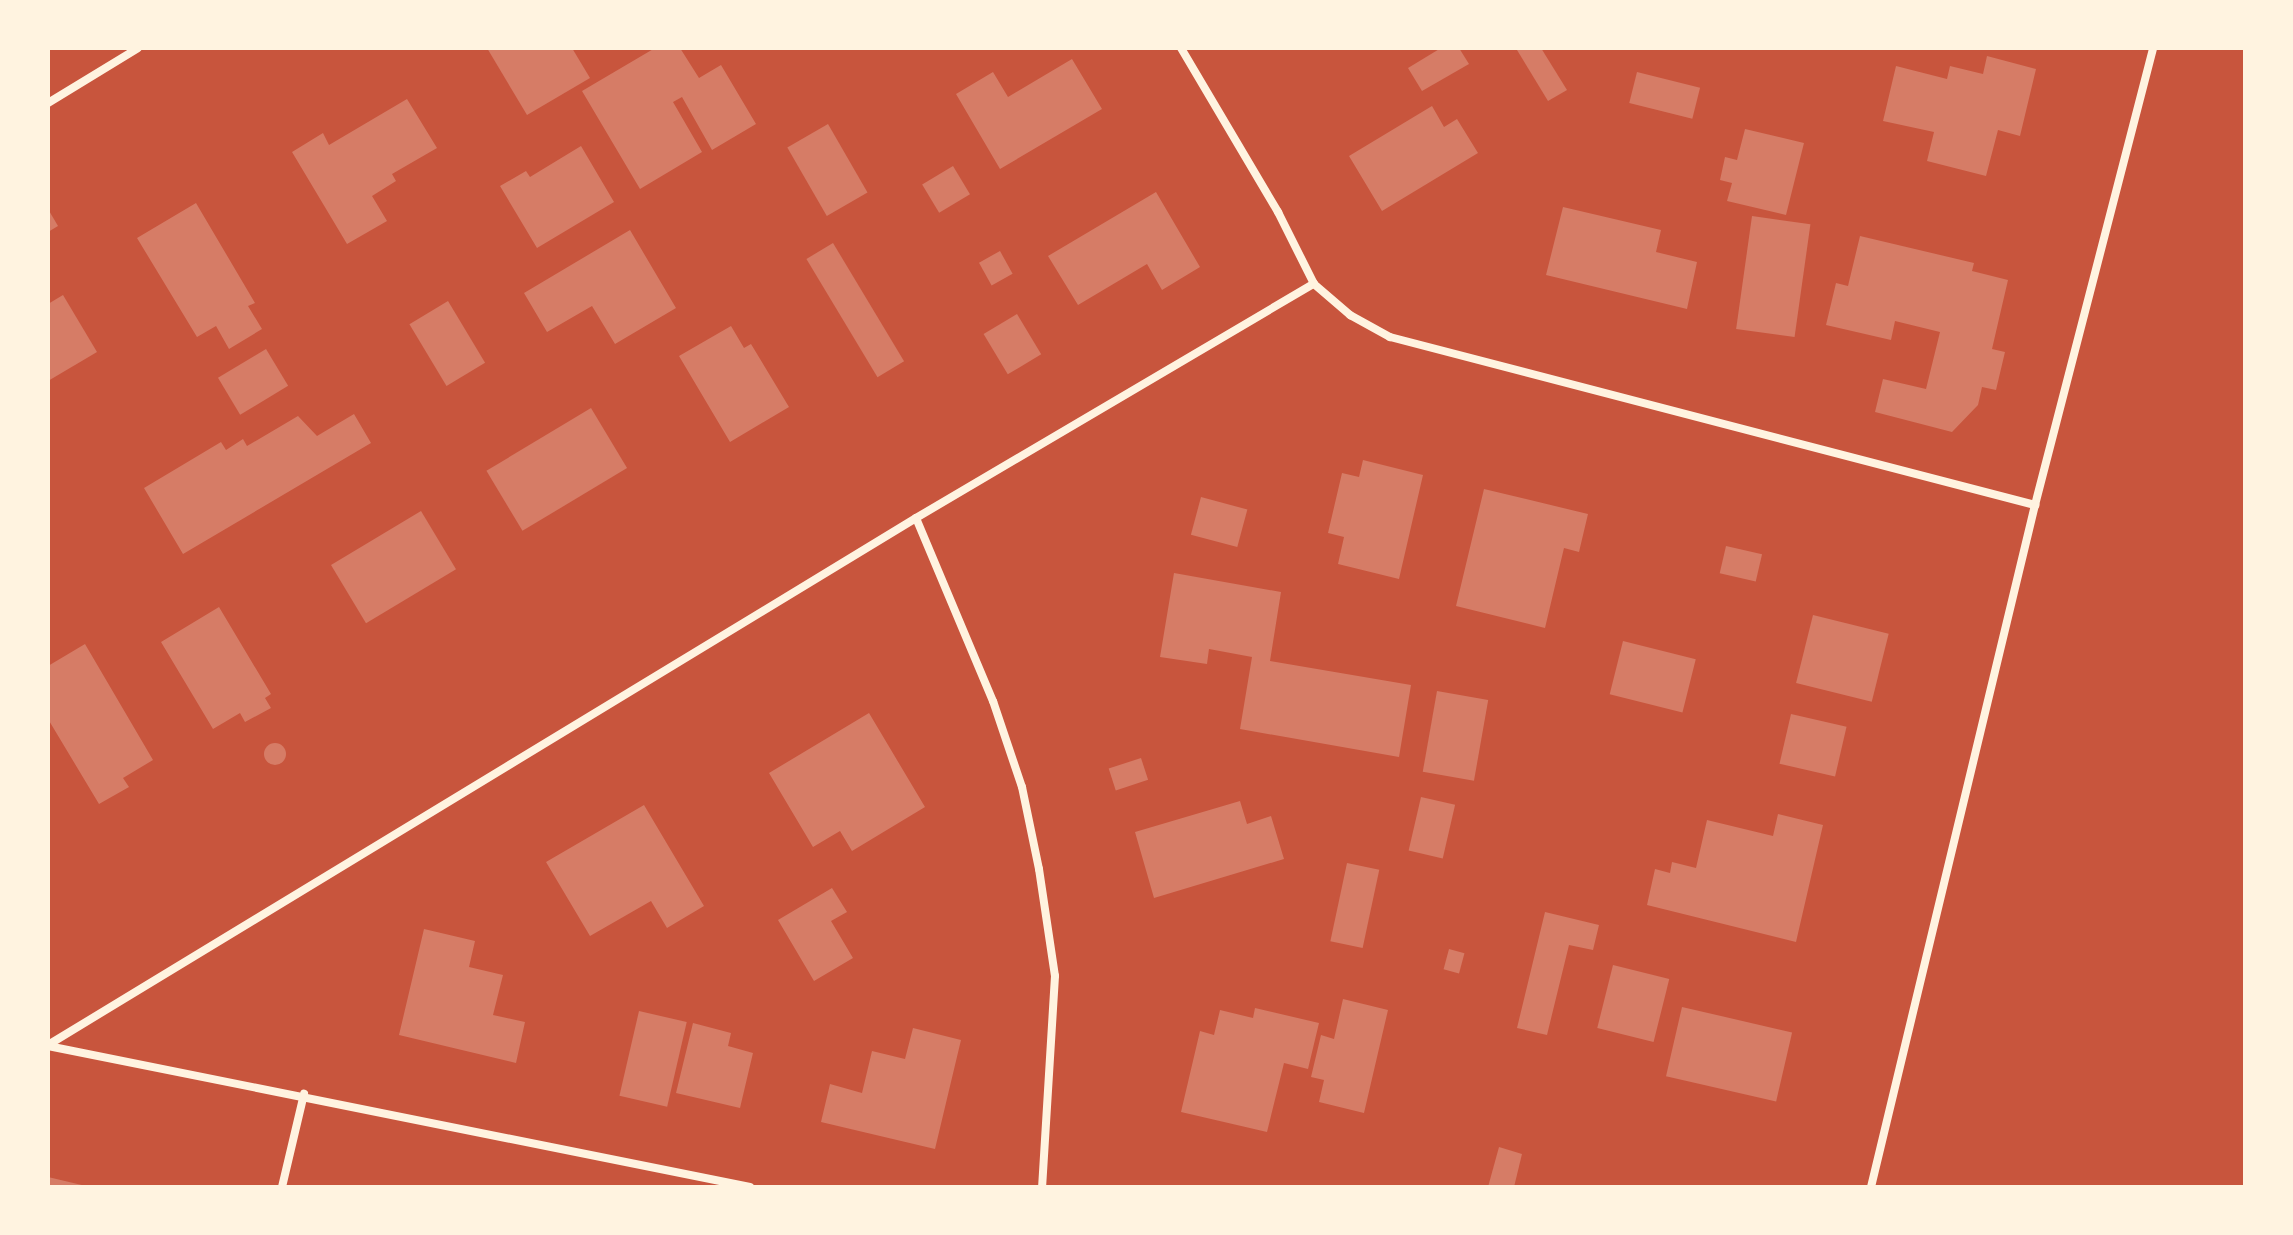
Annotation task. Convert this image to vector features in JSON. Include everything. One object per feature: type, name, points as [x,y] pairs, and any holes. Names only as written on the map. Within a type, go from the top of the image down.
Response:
[{"type":"street","points":[[48,103],[138,48]]},
{"type":"street","points":[[1181,48],[1278,212],[1314,284],[1350,315],[1390,337],[2035,505]]},
{"type":"street","points":[[1871,1187],[2035,505],[2153,48]]},
{"type":"street","points":[[48,1046],[916,518],[1314,284]]},
{"type":"street","points":[[916,518],[993,701],[1022,787],[1039,869],[1055,976],[1042,1187]]},
{"type":"street","points":[[48,1046],[304,1094],[750,1187]]},
{"type":"street","points":[[282,1187],[304,1094]]},
{"type":"building","points":[[487,48],[572,48],[590,78],[527,115]]},
{"type":"building","points":[[655,48],[680,48],[699,78],[721,65],[756,124],[712,150],[682,97],[673,102],[702,152],[640,189],[582,91]]},
{"type":"building","points":[[1441,48],[1459,48],[1469,64],[1422,91],[1408,68]]},
{"type":"building","points":[[1541,48],[1567,90],[1548,101],[1517,50]]},
{"type":"building","points":[[1987,56],[2036,69],[2020,136],[1998,130],[1986,176],[1927,161],[1934,132],[1883,121],[1896,66],[1947,79],[1950,66],[1983,74]]},
{"type":"building","points":[[1072,59],[1102,109],[1000,169],[956,94],[993,72],[1008,97]]},
{"type":"building","points":[[1637,72],[1700,88],[1692,119],[1629,103]]},
{"type":"building","points":[[407,99],[437,148],[392,174],[396,181],[372,196],[387,221],[347,244],[292,152],[323,133],[329,145]]},
{"type":"building","points":[[1432,106],[1444,127],[1457,119],[1478,153],[1382,211],[1349,156]]},
{"type":"building","points":[[828,124],[868,192],[827,216],[787,148]]},
{"type":"building","points":[[1745,129],[1804,143],[1786,215],[1727,201],[1732,183],[1720,180],[1725,157],[1737,160]]},
{"type":"building","points":[[581,146],[614,202],[537,248],[500,186],[526,171],[530,177]]},
{"type":"building","points":[[953,166],[970,194],[939,213],[922,185]]},
{"type":"building","points":[[1156,192],[1200,267],[1162,290],[1147,264],[1078,305],[1048,256]]},
{"type":"building","points":[[196,203],[255,303],[248,306],[262,329],[229,349],[216,326],[197,337],[137,238]]},
{"type":"building","points":[[1563,207],[1661,230],[1656,252],[1697,262],[1687,309],[1546,275]]},
{"type":"building","points":[[48,209],[58,226],[48,232]]},
{"type":"building","points":[[1752,216],[1810,224],[1795,337],[1736,329]]},
{"type":"building","points":[[630,230],[676,308],[615,344],[592,306],[547,332],[524,293]]},
{"type":"building","points":[[1860,236],[1974,263],[1972,271],[2008,280],[1992,349],[2005,352],[1996,390],[1982,387],[1978,405],[1952,432],[1875,412],[1883,379],[1926,389],[1940,332],[1895,321],[1891,340],[1826,325],[1836,283],[1848,286]]},
{"type":"building","points":[[833,243],[904,361],[878,377],[806,259]]},
{"type":"building","points":[[1000,251],[1013,274],[992,285],[979,263]]},
{"type":"building","points":[[63,295],[97,352],[48,381],[48,304]]},
{"type":"building","points":[[448,301],[485,363],[447,386],[409,324]]},
{"type":"building","points":[[1017,314],[1041,354],[1008,374],[984,334]]},
{"type":"building","points":[[731,326],[744,348],[751,344],[789,407],[730,442],[679,356]]},
{"type":"building","points":[[266,349],[288,386],[240,415],[218,378]]},
{"type":"building","points":[[591,408],[627,468],[522,531],[486,471]]},
{"type":"building","points":[[354,414],[371,443],[183,554],[144,488],[221,442],[226,450],[243,439],[247,446],[298,416],[317,436]]},
{"type":"building","points":[[1363,460],[1423,475],[1399,579],[1338,564],[1344,537],[1328,533],[1342,473],[1359,477]]},
{"type":"building","points":[[1484,489],[1588,514],[1579,552],[1564,548],[1545,628],[1456,606]]},
{"type":"building","points":[[1201,497],[1247,509],[1237,547],[1191,535]]},
{"type":"building","points":[[421,511],[456,569],[366,623],[331,565]]},
{"type":"building","points":[[1726,546],[1762,554],[1756,582],[1720,573]]},
{"type":"building","points":[[1174,573],[1281,592],[1270,661],[1411,685],[1399,757],[1240,729],[1252,657],[1209,649],[1207,664],[1160,657]]},
{"type":"building","points":[[219,607],[271,694],[265,698],[271,708],[245,722],[240,713],[213,729],[161,642]]},
{"type":"building","points":[[1813,615],[1889,634],[1872,702],[1796,683]]},
{"type":"building","points":[[1623,641],[1696,659],[1682,713],[1610,694]]},
{"type":"building","points":[[85,644],[153,760],[123,778],[129,787],[99,804],[48,719],[48,666]]},
{"type":"building","points":[[1437,691],[1488,700],[1474,781],[1423,772]]},
{"type":"building","points":[[869,713],[925,807],[852,851],[840,831],[813,847],[769,773]]},
{"type":"building","points":[[1791,714],[1847,727],[1835,777],[1780,764]]},
{"type":"building","points":[[271,743],[279,743],[286,754],[279,765],[271,765],[264,758],[264,750]]},
{"type":"building","points":[[1141,758],[1148,780],[1116,790],[1109,769]]},
{"type":"building","points":[[1421,797],[1455,805],[1443,858],[1409,851]]},
{"type":"building","points":[[1240,801],[1247,824],[1271,816],[1284,859],[1154,898],[1135,832]]},
{"type":"building","points":[[644,805],[704,906],[667,928],[651,901],[590,936],[546,862]]},
{"type":"building","points":[[1778,814],[1823,825],[1796,942],[1647,905],[1655,869],[1670,873],[1672,862],[1696,868],[1707,820],[1773,836]]},
{"type":"building","points":[[1347,863],[1379,870],[1363,948],[1330,941]]},
{"type":"building","points":[[832,888],[847,912],[831,921],[853,958],[814,981],[778,920]]},
{"type":"building","points":[[1545,912],[1599,925],[1593,950],[1569,945],[1547,1035],[1517,1028]]},
{"type":"building","points":[[424,929],[475,941],[469,967],[503,975],[493,1015],[525,1022],[516,1063],[399,1035]]},
{"type":"building","points":[[1449,949],[1464,953],[1459,973],[1444,969]]},
{"type":"building","points":[[1613,965],[1669,979],[1654,1042],[1597,1028]]},
{"type":"building","points":[[1343,999],[1388,1010],[1364,1113],[1319,1102],[1324,1080],[1311,1077],[1321,1035],[1334,1039]]},
{"type":"building","points":[[1682,1007],[1792,1032],[1776,1102],[1666,1076]]},
{"type":"building","points":[[1255,1008],[1319,1023],[1308,1069],[1284,1063],[1267,1132],[1181,1112],[1200,1031],[1214,1035],[1220,1010],[1253,1018]]},
{"type":"building","points":[[639,1011],[687,1022],[667,1107],[619,1096]]},
{"type":"building","points":[[693,1023],[731,1033],[728,1046],[753,1053],[740,1108],[676,1093]]},
{"type":"building","points":[[913,1028],[961,1040],[935,1149],[821,1122],[830,1084],[862,1093],[872,1051],[905,1059]]},
{"type":"building","points":[[1499,1147],[1522,1154],[1514,1187],[1488,1187]]},
{"type":"building","points":[[48,1177],[86,1186],[86,1187],[48,1187]]}]
